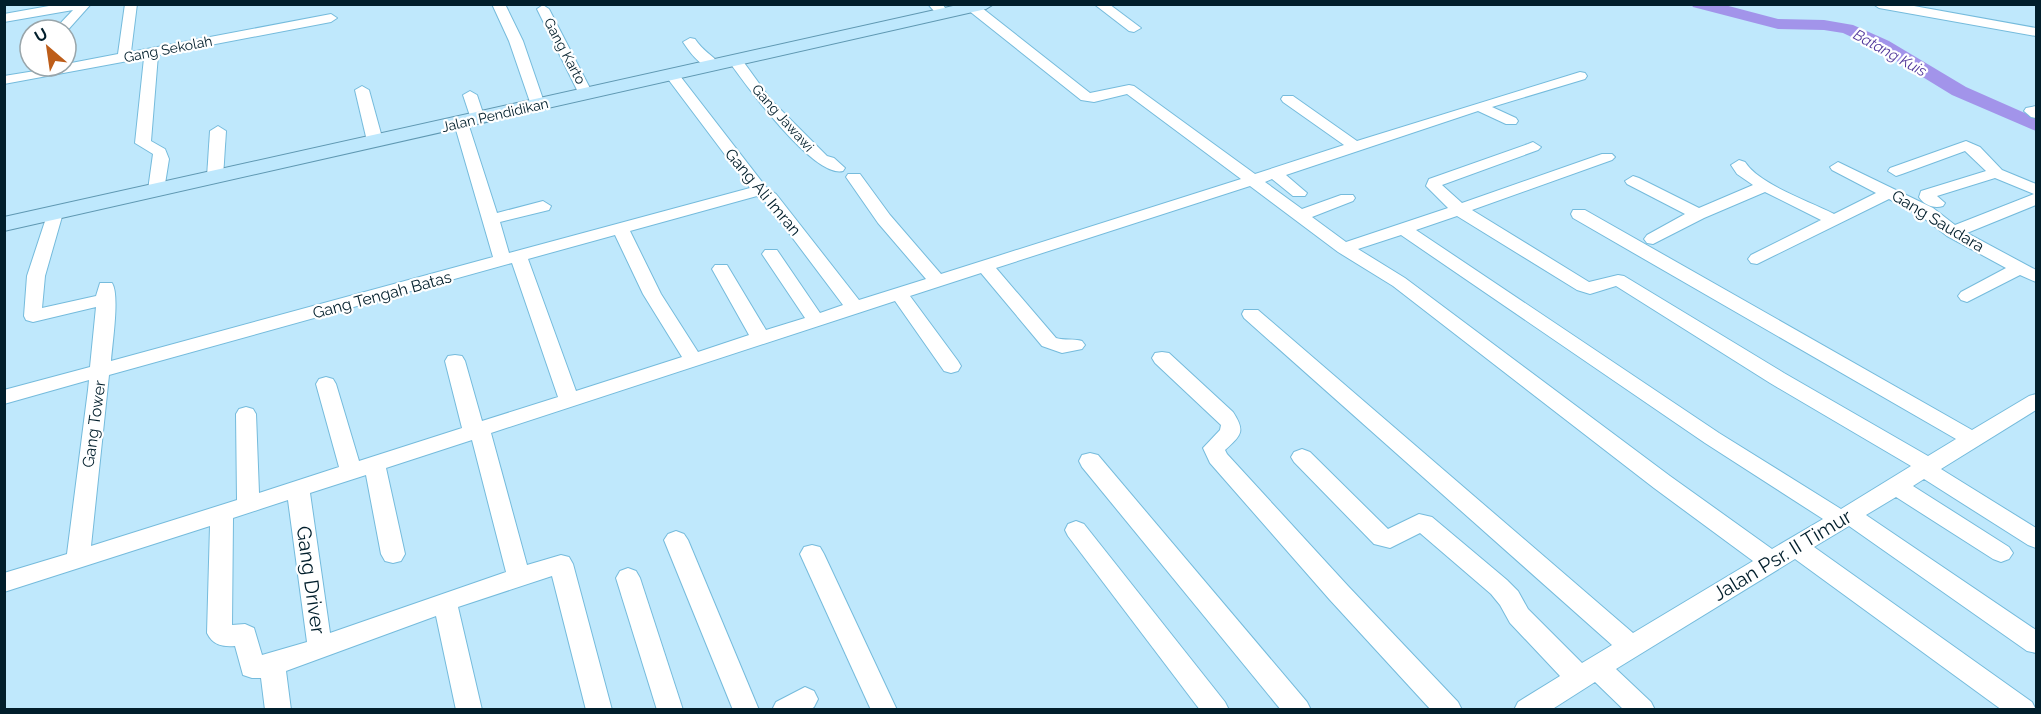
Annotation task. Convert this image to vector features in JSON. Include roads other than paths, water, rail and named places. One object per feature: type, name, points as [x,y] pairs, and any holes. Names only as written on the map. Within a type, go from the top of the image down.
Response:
[{"type":"main road","name":"Jalan Pendidikan","points":[[4,224],[672,75],[939,9],[979,6]]},
{"type":"street","points":[[124,57],[131,4]]},
{"type":"street","points":[[498,4],[516,41],[538,105]]},
{"type":"street","points":[[1100,4],[1134,28]]},
{"type":"street","points":[[1879,4],[2037,32]]},
{"type":"street","points":[[4,18],[84,5]]},
{"type":"street","points":[[72,18],[80,12],[84,5]]},
{"type":"street","points":[[979,6],[1086,97],[1095,98],[1129,89],[1299,216],[1344,248],[1399,282],[1662,482],[1771,561]]},
{"type":"street","name":"Gang Karto","points":[[543,9],[586,94]]},
{"type":"street","name":"Gang Sekolah","points":[[78,64],[331,18]]},
{"type":"street","points":[[690,42],[697,53],[714,65]]},
{"type":"street","points":[[151,52],[143,143],[160,152],[156,190]]},
{"type":"street","name":"Gang Jawawi","points":[[735,60],[778,117],[806,146],[837,168]]},
{"type":"street","name":"Gang Ali Imran","points":[[672,75],[759,190],[770,197],[855,308]]},
{"type":"street","points":[[4,583],[375,465],[760,337],[1580,76]]},
{"type":"street","points":[[362,90],[375,141]]},
{"type":"street","points":[[470,95],[469,121],[489,220],[511,259],[569,400]]},
{"type":"street","points":[[1288,99],[1355,146]]},
{"type":"street","points":[[1481,107],[1513,128],[1533,147],[1435,182],[1435,188],[1460,210],[1584,287],[1590,288],[1618,280],[1926,468],[2037,539]]},
{"type":"street","points":[[215,177],[218,131]]},
{"type":"street","points":[[1896,171],[1966,146],[1975,150],[1996,173],[2037,190]]},
{"type":"street","points":[[1344,248],[1404,230],[1607,157]]},
{"type":"street","points":[[1738,165],[1765,186],[1834,220]]},
{"type":"street","name":"Gang Saudara","points":[[1838,167],[1927,212],[1953,232],[2037,277]]},
{"type":"street","points":[[1937,203],[1927,196],[1928,194],[1996,173]]},
{"type":"street","points":[[1275,174],[1299,194]]},
{"type":"street","points":[[854,177],[884,219],[937,281]]},
{"type":"street","points":[[1633,181],[1698,214]]},
{"type":"street","points":[[1653,239],[1698,214],[1765,186]]},
{"type":"street","name":"Gang Tengah Batas","points":[[4,397],[759,190]]},
{"type":"street","points":[[1757,259],[1890,192]]},
{"type":"street","points":[[1299,216],[1347,198]]},
{"type":"street","points":[[1953,232],[2037,199]]},
{"type":"street","points":[[489,220],[543,206]]},
{"type":"street","name":"Gang Tower","points":[[56,213],[41,255],[34,290],[33,316],[106,293],[102,370],[89,457],[78,560]]},
{"type":"street","points":[[1579,214],[1972,439]]},
{"type":"street","points":[[621,228],[652,294],[693,359]]},
{"type":"street","points":[[1404,230],[1712,438],[1845,517],[2037,643]]},
{"type":"street","points":[[771,254],[816,320]]},
{"type":"street","points":[[984,266],[1048,342],[1062,347],[1075,345]]},
{"type":"street","points":[[1967,296],[2020,268]]},
{"type":"street","points":[[721,269],[760,337]]},
{"type":"street","points":[[899,293],[951,366]]},
{"type":"street","points":[[1251,314],[1631,646]]},
{"type":"street","points":[[1162,358],[1226,417],[1231,425],[1230,434],[1214,448],[1218,458],[1339,593],[1449,710]]},
{"type":"street","points":[[455,362],[519,578]]},
{"type":"street","points":[[326,384],[351,472]]},
{"type":"street","name":"Jalan Psr. II Timur","points":[[1527,710],[2037,401]]},
{"type":"street","points":[[246,414],[248,505]]},
{"type":"street","points":[[1302,457],[1382,538],[1390,539],[1419,523],[1424,523],[1499,587],[1509,598],[1519,616],[1588,672],[1642,710]]},
{"type":"street","points":[[1090,461],[1298,710]]},
{"type":"street","points":[[375,465],[393,555]]},
{"type":"street","points":[[1896,486],[2001,554]]},
{"type":"street","name":"Gang Driver","points":[[272,665],[320,648],[298,489]]},
{"type":"street","points":[[222,513],[219,633],[224,636],[244,635],[252,668],[272,665],[278,710]]},
{"type":"street","points":[[1076,530],[1216,710]]},
{"type":"street","points":[[676,540],[746,710]]},
{"type":"street","points":[[1796,547],[2023,710]]},
{"type":"street","points":[[812,554],[884,710]]},
{"type":"street","points":[[320,648],[445,602],[561,564],[597,703]]},
{"type":"street","points":[[628,578],[670,710]]},
{"type":"street","points":[[445,602],[469,710]]},
{"type":"waterway","name":"Batang Kuis","points":[[1699,4],[1778,24],[1824,25],[1847,29],[1883,45],[1959,91],[2036,125]]}]
